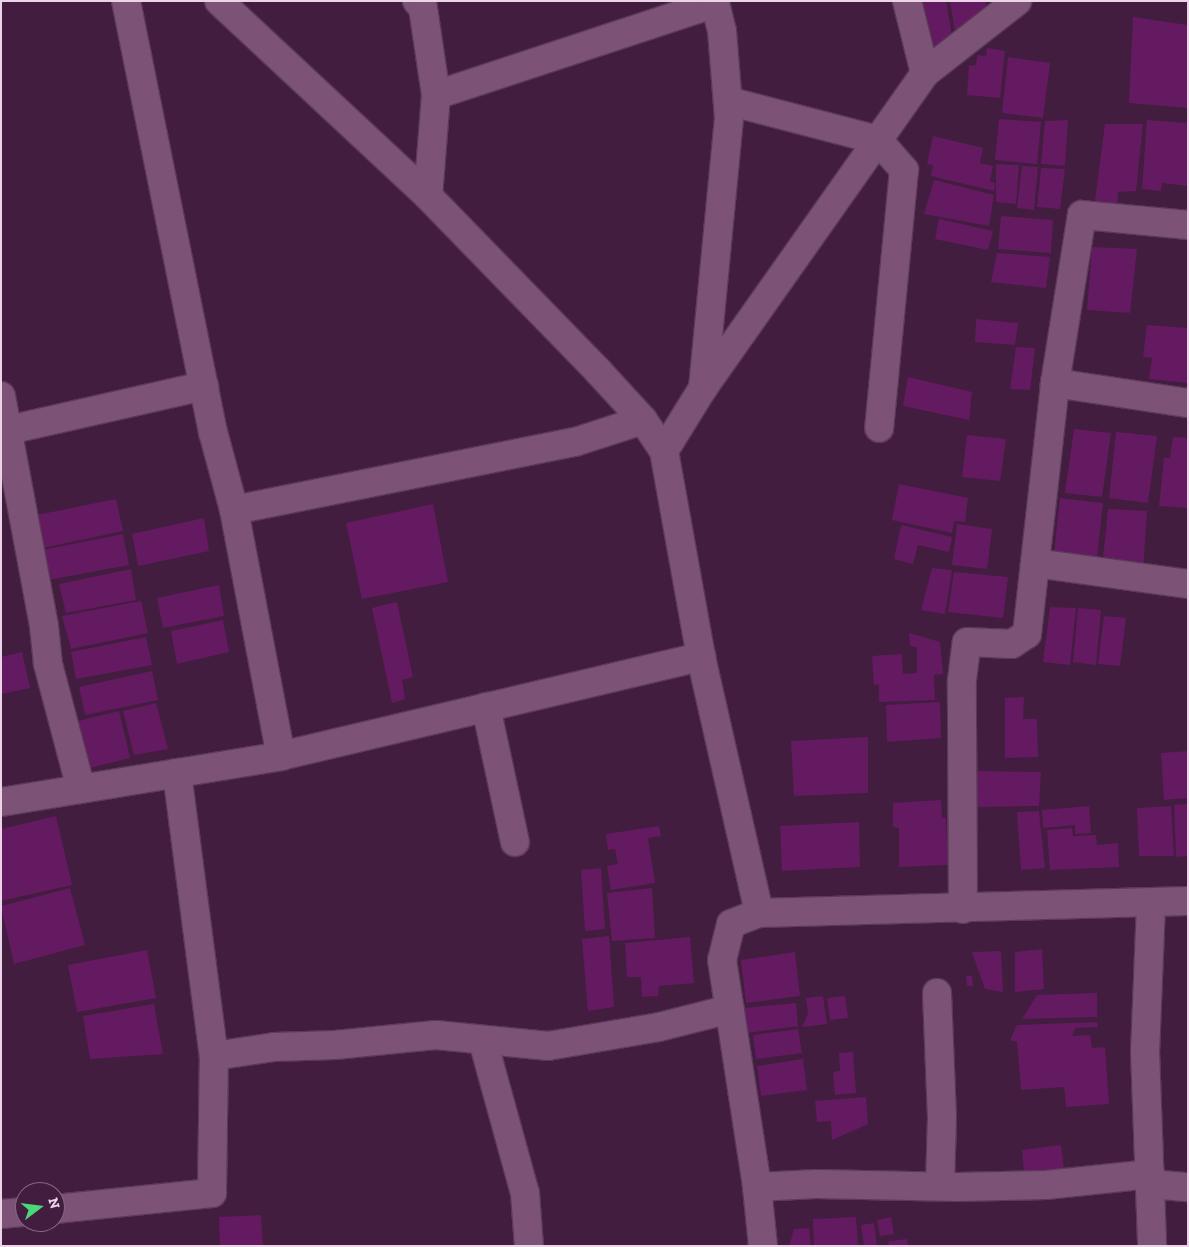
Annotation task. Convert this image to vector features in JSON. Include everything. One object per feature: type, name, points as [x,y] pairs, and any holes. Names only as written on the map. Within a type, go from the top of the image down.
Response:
[{"type":"street","points":[[126,1],[204,386],[234,510],[281,756]]},
{"type":"street","points":[[219,1],[428,196],[643,420],[664,450],[701,657],[759,913]]},
{"type":"street","points":[[417,1],[423,8],[436,95],[428,196]]},
{"type":"street","points":[[907,1],[925,73]]},
{"type":"street","points":[[664,450],[703,388],[925,73],[1017,1]]},
{"type":"street","points":[[436,95],[715,3],[722,31],[729,118],[703,388]]},
{"type":"street","points":[[728,101],[878,140],[904,170],[879,428]]},
{"type":"street","points":[[963,909],[962,680],[967,642],[1012,644],[1027,634],[1055,383],[1082,215],[1188,225]]},
{"type":"street","points":[[1055,383],[1188,403]]},
{"type":"street","points":[[8,430],[204,386]]},
{"type":"street","points":[[1,396],[44,626],[48,664],[80,789]]},
{"type":"street","points":[[234,510],[575,442],[643,420]]},
{"type":"street","points":[[1035,563],[1188,584]]},
{"type":"street","points":[[1,802],[281,756],[701,657]]},
{"type":"street","points":[[486,707],[515,842]]},
{"type":"street","points":[[65,1208],[212,1194],[214,1056],[177,773]]},
{"type":"street","points":[[764,1246],[757,1187],[722,960],[731,924],[759,913],[1152,904],[1188,901]]},
{"type":"street","points":[[1152,904],[1145,1051],[1152,1246]]},
{"type":"street","points":[[938,993],[942,1118],[940,1186]]},
{"type":"street","points":[[214,1056],[274,1047],[336,1045],[436,1035],[548,1046],[659,1027],[730,1009]]},
{"type":"street","points":[[483,1041],[525,1193],[529,1246]]},
{"type":"street","points":[[757,1187],[816,1184],[1046,1185],[1150,1179],[1188,1186]]},
{"type":"street","points":[[1,1214],[15,1213]]},
{"type":"building","points":[[914,1],[946,1],[953,41],[923,50]]},
{"type":"building","points":[[950,1],[985,1],[988,15],[956,38]]},
{"type":"building","points":[[1133,17],[1188,25],[1188,108],[1129,103]]},
{"type":"building","points":[[987,48],[1005,51],[1000,98],[967,95],[969,66],[976,65],[977,55],[986,56]]},
{"type":"building","points":[[1008,57],[1050,63],[1043,118],[1002,113]]},
{"type":"building","points":[[999,119],[1041,122],[1037,164],[995,160]]},
{"type":"building","points":[[1068,120],[1065,166],[1041,164],[1045,121]]},
{"type":"building","points":[[1147,120],[1188,123],[1188,186],[1162,183],[1161,191],[1142,189]]},
{"type":"building","points":[[1105,124],[1143,124],[1136,191],[1118,192],[1117,210],[1094,208]]},
{"type":"building","points":[[933,136],[983,148],[980,163],[993,166],[990,182],[995,183],[994,191],[931,176],[933,165],[927,164]]},
{"type":"building","points":[[996,164],[1019,165],[1016,204],[996,202]]},
{"type":"building","points":[[1022,166],[1038,167],[1034,210],[1017,208]]},
{"type":"building","points":[[1041,168],[1065,169],[1060,209],[1037,207]]},
{"type":"building","points":[[934,180],[994,195],[989,226],[924,214]]},
{"type":"building","points":[[1001,216],[1053,220],[1051,253],[998,249]]},
{"type":"building","points":[[939,219],[993,231],[988,250],[935,239]]},
{"type":"building","points":[[1092,247],[1137,249],[1130,313],[1087,310]]},
{"type":"building","points":[[997,253],[1050,257],[1046,288],[991,282]]},
{"type":"building","points":[[976,319],[1018,323],[1015,345],[975,342]]},
{"type":"building","points":[[1147,325],[1188,328],[1188,383],[1149,379],[1152,358],[1143,357]]},
{"type":"building","points":[[1016,347],[1035,348],[1030,390],[1010,389]]},
{"type":"building","points":[[908,377],[972,392],[969,420],[903,406]]},
{"type":"building","points":[[1074,429],[1111,433],[1102,497],[1065,493]]},
{"type":"building","points":[[1116,432],[1157,436],[1148,503],[1109,498]]},
{"type":"building","points":[[967,435],[1006,439],[1000,481],[962,477]]},
{"type":"building","points":[[1173,437],[1188,438],[1188,508],[1159,506],[1164,458],[1170,458]]},
{"type":"building","points":[[899,484],[968,498],[965,522],[954,521],[952,533],[892,520]]},
{"type":"building","points":[[1060,498],[1103,503],[1096,567],[1053,561]]},
{"type":"building","points":[[116,499],[123,531],[43,548],[37,515]]},
{"type":"building","points":[[433,504],[448,582],[362,599],[346,523]]},
{"type":"building","points":[[1108,509],[1147,511],[1143,571],[1102,568]]},
{"type":"building","points":[[204,518],[209,551],[138,566],[132,534]]},
{"type":"building","points":[[957,524],[992,529],[987,569],[952,565]]},
{"type":"building","points":[[901,525],[952,537],[949,552],[918,545],[913,564],[894,559]]},
{"type":"building","points":[[123,534],[129,565],[48,580],[42,550]]},
{"type":"building","points":[[932,568],[952,570],[945,614],[921,610]]},
{"type":"building","points":[[131,569],[136,600],[66,613],[59,584]]},
{"type":"building","points":[[954,572],[1008,577],[1003,618],[948,612]]},
{"type":"building","points":[[219,585],[224,616],[163,628],[157,598]]},
{"type":"building","points":[[141,601],[148,633],[71,649],[62,616]]},
{"type":"building","points":[[397,602],[413,677],[402,680],[405,699],[392,703],[372,608]]},
{"type":"building","points":[[1050,607],[1076,608],[1070,665],[1043,662]]},
{"type":"building","points":[[1078,608],[1101,610],[1096,665],[1073,662]]},
{"type":"building","points":[[1104,616],[1126,618],[1120,666],[1098,664]]},
{"type":"building","points":[[223,620],[229,652],[177,664],[171,631]]},
{"type":"building","points":[[909,633],[940,642],[943,674],[934,675],[935,700],[879,702],[879,684],[874,685],[872,656],[902,654],[903,674],[917,673],[917,647],[910,646]]},
{"type":"building","points":[[146,637],[152,665],[76,679],[71,652]]},
{"type":"building","points":[[22,652],[30,688],[1,694],[1,657]]},
{"type":"building","points":[[152,671],[158,700],[85,715],[79,687]]},
{"type":"building","points":[[1024,697],[1023,719],[1037,719],[1038,757],[1005,758],[1005,698]]},
{"type":"building","points":[[940,702],[941,738],[887,742],[886,705]]},
{"type":"building","points":[[156,703],[168,749],[134,755],[123,711]]},
{"type":"building","points":[[119,711],[130,758],[90,768],[78,721]]},
{"type":"building","points":[[868,737],[868,793],[794,796],[791,741]]},
{"type":"building","points":[[1188,751],[1188,798],[1164,800],[1161,753]]},
{"type":"building","points":[[978,771],[1041,772],[1039,806],[977,807]]},
{"type":"building","points":[[941,800],[942,818],[946,818],[948,865],[899,867],[899,828],[893,827],[893,803]]},
{"type":"building","points":[[1188,804],[1188,856],[1176,857],[1174,805]]},
{"type":"building","points":[[1089,806],[1091,833],[1075,834],[1075,825],[1043,828],[1042,810]]},
{"type":"building","points":[[1171,806],[1174,856],[1139,856],[1137,808]]},
{"type":"building","points":[[1039,811],[1045,868],[1021,870],[1017,812]]},
{"type":"building","points":[[56,816],[72,885],[1,901],[1,829]]},
{"type":"building","points":[[859,822],[860,867],[782,871],[780,826]]},
{"type":"building","points":[[659,826],[661,836],[648,838],[655,883],[611,890],[607,866],[618,864],[615,849],[608,850],[606,834]]},
{"type":"building","points":[[1072,828],[1073,836],[1096,835],[1097,845],[1118,843],[1119,867],[1050,870],[1047,830]]},
{"type":"building","points":[[601,868],[605,929],[585,931],[581,870]]},
{"type":"building","points":[[70,888],[85,945],[14,964],[1,906]]},
{"type":"building","points":[[652,888],[655,938],[612,941],[607,893]]},
{"type":"building","points":[[609,936],[614,1007],[588,1011],[582,939]]},
{"type":"building","points":[[690,937],[694,983],[659,986],[658,996],[642,997],[641,977],[627,977],[625,943]]},
{"type":"building","points":[[1042,949],[1044,989],[1015,992],[1015,952]]},
{"type":"building","points":[[147,950],[156,998],[77,1012],[68,965]]},
{"type":"building","points":[[1001,951],[1003,992],[985,989],[972,952]]},
{"type":"building","points":[[795,952],[800,996],[746,1003],[741,960]]},
{"type":"building","points":[[966,976],[972,976],[973,986],[967,986]]},
{"type":"building","points":[[1097,993],[1097,1017],[1022,1019],[1037,995]]},
{"type":"building","points":[[823,996],[827,1024],[802,1027],[808,1014],[806,998]]},
{"type":"building","points":[[845,996],[848,1018],[830,1020],[827,998]]},
{"type":"building","points":[[796,1003],[798,1026],[747,1033],[744,1008]]},
{"type":"building","points":[[154,1004],[163,1054],[90,1059],[83,1016]]},
{"type":"building","points":[[1097,1022],[1098,1027],[1075,1028],[1072,1036],[1090,1035],[1092,1048],[1105,1047],[1109,1104],[1066,1107],[1064,1087],[1021,1090],[1017,1042],[1010,1040],[1017,1025]]},
{"type":"building","points":[[798,1029],[802,1053],[756,1059],[753,1035]]},
{"type":"building","points":[[853,1052],[856,1093],[835,1095],[833,1072],[840,1071],[839,1053]]},
{"type":"building","points":[[803,1059],[807,1090],[761,1096],[757,1066]]},
{"type":"building","points":[[866,1097],[868,1124],[832,1140],[831,1121],[817,1122],[815,1101]]},
{"type":"building","points":[[1061,1145],[1064,1168],[1024,1173],[1022,1150]]},
{"type":"building","points":[[261,1215],[263,1246],[220,1246],[219,1217]]},
{"type":"building","points":[[856,1217],[858,1246],[814,1246],[813,1219]]},
{"type":"building","points":[[891,1217],[894,1234],[880,1236],[877,1220]]},
{"type":"building","points":[[874,1223],[877,1246],[864,1246],[861,1225]]},
{"type":"building","points":[[809,1228],[811,1246],[789,1246],[794,1229]]},
{"type":"building","points":[[907,1239],[908,1246],[888,1246],[889,1241]]}]
